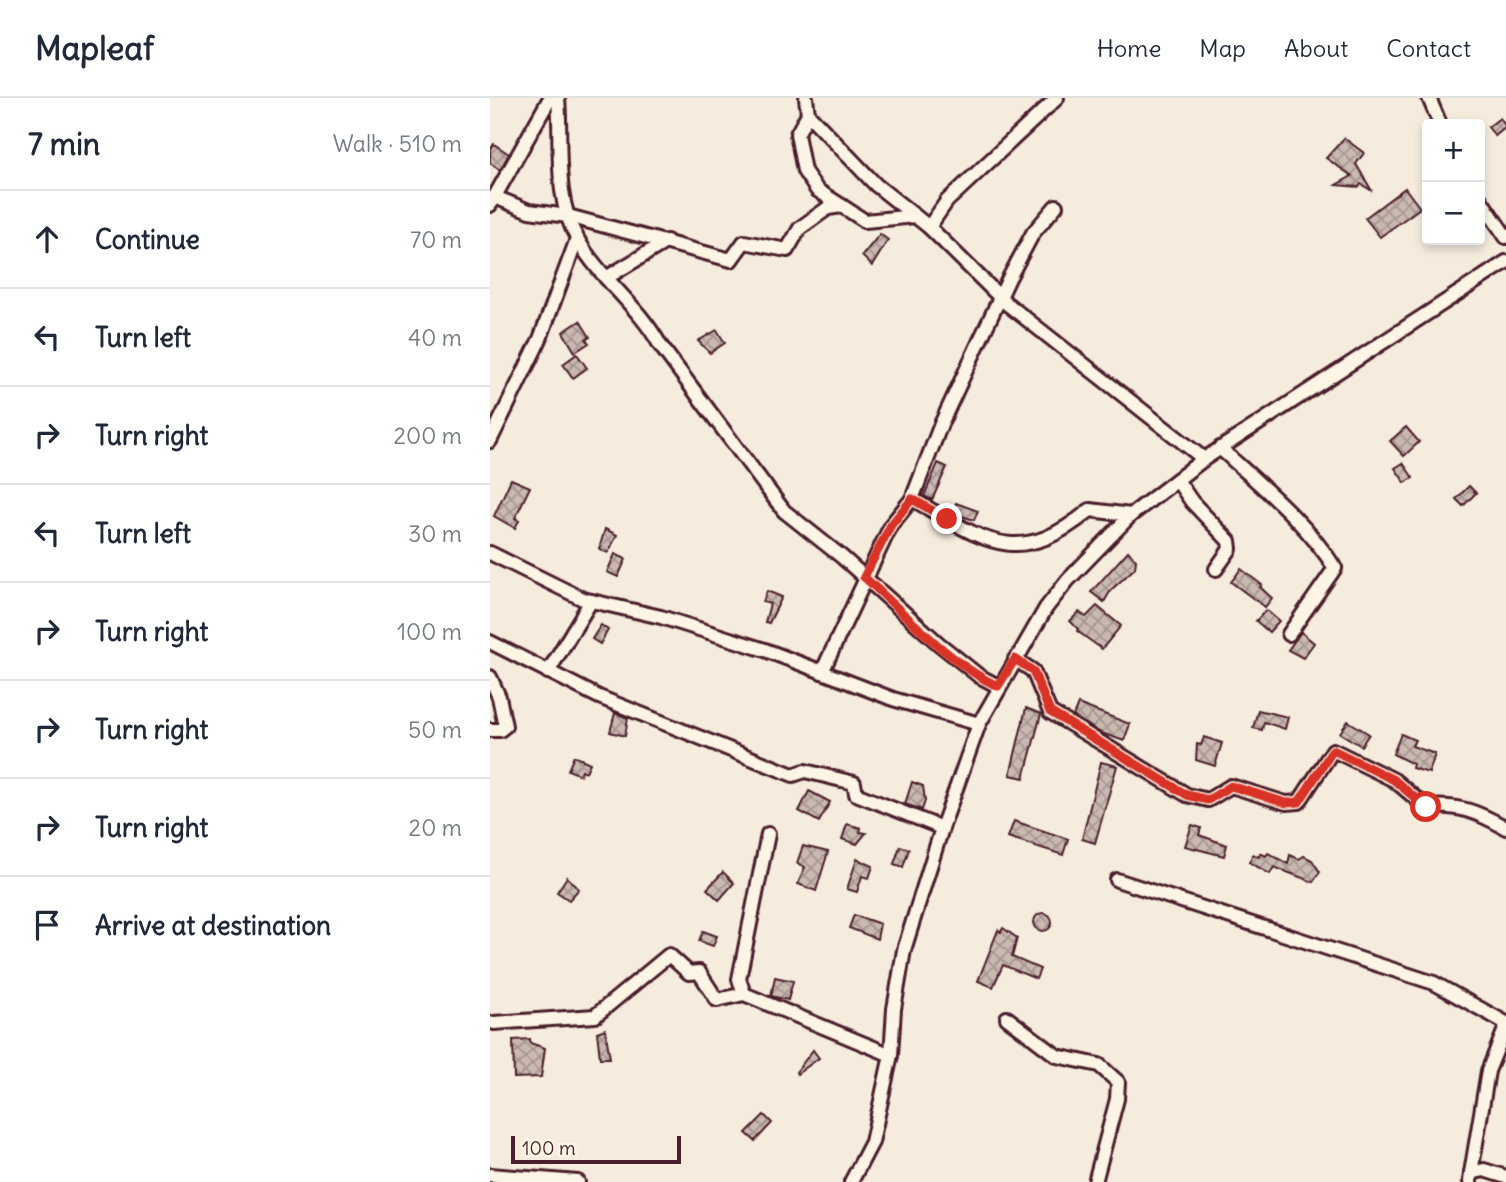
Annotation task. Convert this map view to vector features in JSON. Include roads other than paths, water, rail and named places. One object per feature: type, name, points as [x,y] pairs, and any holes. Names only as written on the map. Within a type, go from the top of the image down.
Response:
[{"type":"street","points":[[550,98],[493,195],[529,211],[568,216],[731,260],[744,242],[787,250],[800,228],[828,208],[842,206]]},
{"type":"street","points":[[558,98],[558,156],[568,216],[577,239],[606,278],[652,330],[660,345],[784,511],[963,664],[998,686]]},
{"type":"street","points":[[806,98],[808,114],[797,134],[804,171],[817,190],[865,220],[915,216]]},
{"type":"street","points":[[929,227],[947,201],[1057,98]]},
{"type":"street","points":[[1429,98],[1438,119]]},
{"type":"street","points":[[808,114],[876,185],[929,227],[1000,296],[1204,459]]},
{"type":"street","points":[[822,672],[864,577],[891,525],[912,499],[941,425],[1000,296],[1033,233],[1056,206]]},
{"type":"street","points":[[1485,206],[1506,237]]},
{"type":"street","points":[[490,441],[540,339],[577,239]]},
{"type":"street","points":[[606,278],[667,241]]},
{"type":"street","points":[[853,1180],[872,1142],[891,1055],[894,1009],[904,950],[942,828],[979,724],[998,686],[1046,608],[1068,580],[1131,515],[1204,459],[1506,262]]},
{"type":"street","points":[[1220,448],[1274,498],[1324,551],[1335,568],[1289,634]]},
{"type":"street","points":[[1177,480],[1192,502],[1229,541],[1230,549],[1216,569]]},
{"type":"street","points":[[912,499],[989,542],[1018,545],[1050,536],[1090,510],[1131,515]]},
{"type":"street","points":[[490,553],[591,601],[661,617],[893,699],[979,724]]},
{"type":"street","points":[[548,671],[591,601]]},
{"type":"street","points":[[490,642],[599,697],[793,775],[805,771],[854,783],[856,794],[942,828]]},
{"type":"street","points":[[1015,659],[1033,671],[1050,712],[1187,795],[1208,800],[1231,786],[1286,803],[1299,802],[1333,750],[1394,780],[1426,807],[1449,805],[1474,810],[1506,828]]},
{"type":"street","points":[[490,677],[499,697],[505,726],[500,730],[490,730]]},
{"type":"street","points":[[744,994],[739,979],[768,834]]},
{"type":"street","points":[[1117,880],[1434,983],[1506,1025],[1488,1071],[1471,1178]]},
{"type":"street","points":[[491,1020],[595,1016],[669,955],[689,973],[699,972],[717,1000],[744,994],[891,1055]]},
{"type":"street","points":[[1007,1018],[1057,1056],[1099,1065],[1118,1082],[1117,1099],[1095,1182]]},
{"type":"street","points":[[1471,1178],[1484,1170],[1506,1177]]},
{"type":"street","points":[[490,1175],[578,1182]]}]
